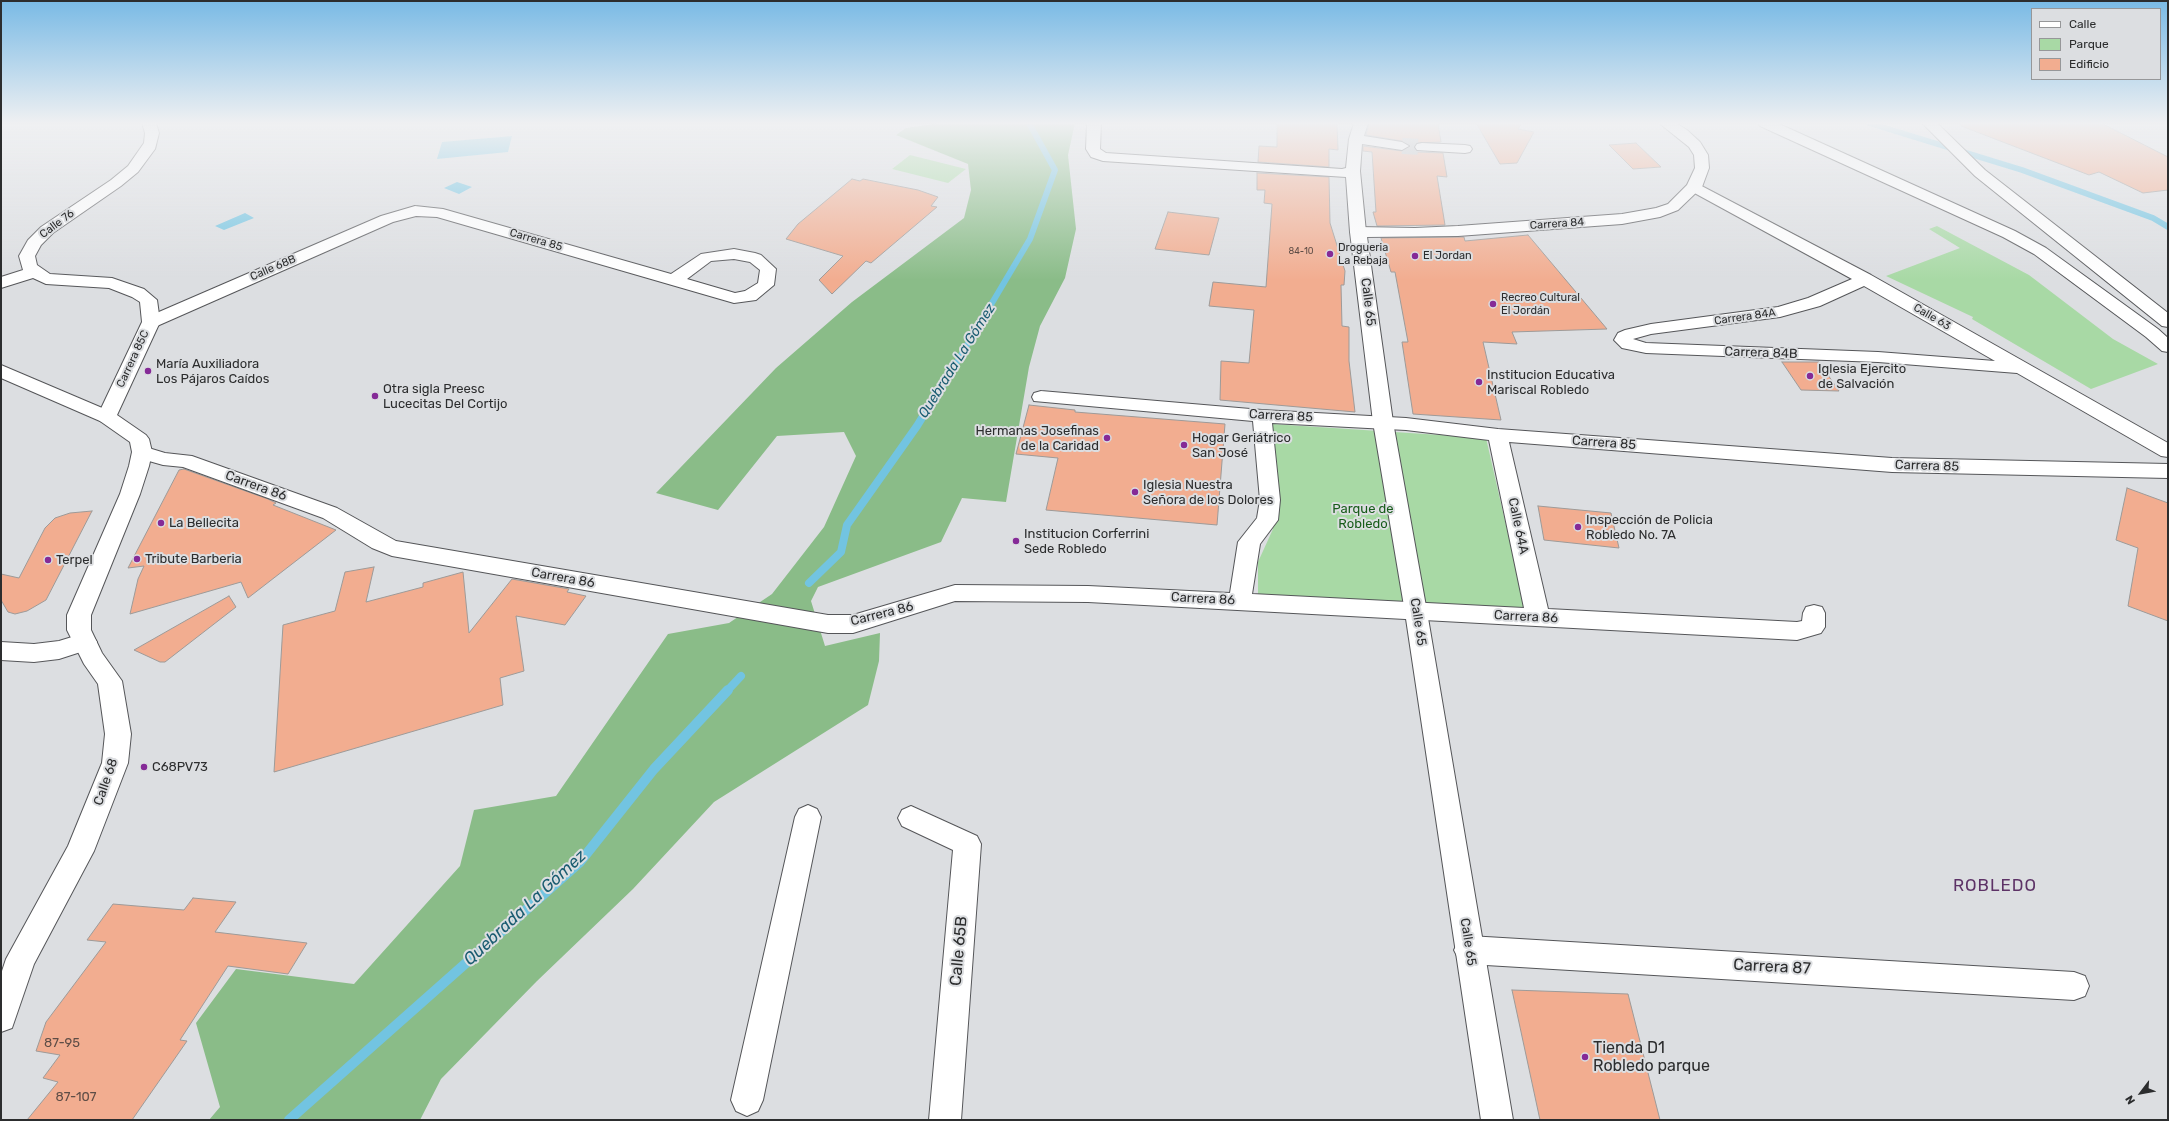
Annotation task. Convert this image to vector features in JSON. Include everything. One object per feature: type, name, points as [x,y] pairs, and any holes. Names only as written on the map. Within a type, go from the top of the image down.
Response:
[{"type":"main road","name":"Calle 76","points":[[34,272],[28,264],[27,256],[34,243],[47,230],[125,175]]},
{"type":"main road","name":"Calle 65","points":[[1353,175],[1358,232],[1383,422],[1416,612],[1497,1120]]},
{"type":"main road","name":"Carrera 84","points":[[1358,232],[1415,233],[1622,220],[1666,210],[1677,203],[1694,187],[1700,175]]},
{"type":"main road","points":[[1881,175],[2002,230],[2040,251],[2152,333],[2168,347]]},
{"type":"main road","points":[[1983,175],[2168,322]]},
{"type":"main road","name":"Calle 63","points":[[1694,187],[1865,279],[2168,451]]},
{"type":"main road","name":"Carrera 85","points":[[396,216],[415,211],[438,212],[734,298],[750,296],[766,286],[768,269],[755,258],[734,254],[707,258],[674,280]]},
{"type":"main road","name":"Calle 68B","points":[[151,322],[396,216]]},
{"type":"main road","points":[[1,283],[34,272]]},
{"type":"main road","name":"Carrera 85C","points":[[34,272],[46,279],[101,282],[130,289],[148,300],[151,322],[107,417]]},
{"type":"main road","name":"Carrera 84A","points":[[1623,340],[1624,337],[1631,334],[1651,329],[1780,312],[1814,302],[1865,279]]},
{"type":"main road","name":"Carrera 84B","points":[[1623,340],[1628,344],[1646,348],[1878,357],[2021,368]]},
{"type":"main road","points":[[1,371],[107,417],[139,439],[142,452]]},
{"type":"main road","name":"Carrera 85","points":[[1041,397],[1262,416],[1383,422],[1498,435],[1892,465],[2168,472]]},
{"type":"main road","points":[[1240,601],[1249,542],[1267,520],[1270,500],[1262,416]]},
{"type":"main road","name":"Calle 64A","points":[[1498,435],[1538,618]]},
{"type":"main road","name":"Carrera 86","points":[[142,452],[163,459],[185,461],[330,513],[380,543],[392,548],[828,624],[853,624],[955,593],[1088,594],[1797,631],[1814,620]]},
{"type":"main road","name":"Calle 68","points":[[1,1017],[21,959],[80,851],[115,763],[118,734],[116,712],[110,681],[92,658],[84,642],[79,630],[79,615],[130,494],[142,452]]},
{"type":"main road","points":[[1,651],[34,653],[59,650],[84,642]]},
{"type":"main road","points":[[747,1100],[808,817]]},
{"type":"main road","name":"Calle 65B","points":[[911,818],[967,844],[945,1120]]},
{"type":"main road","name":"Carrera 87","points":[[1469,950],[2074,986]]},
{"type":"green space","points":[[917,175],[958,175],[948,183]]},
{"type":"green space","points":[[969,175],[1070,175],[1076,229],[1065,278],[1040,326],[1029,367],[1006,502],[962,498],[941,542],[818,587],[811,601],[825,646],[880,633],[879,661],[868,705],[714,802],[633,889],[537,981],[441,1079],[420,1120],[209,1120],[220,1107],[196,1023],[236,969],[354,984],[460,866],[474,810],[556,796],[668,634],[729,623],[772,594],[824,527],[856,456],[844,432],[777,436],[718,510],[656,493],[776,368],[852,302],[964,218],[971,190]]},
{"type":"green space","points":[[1937,226],[2029,275],[2113,339],[2158,364],[2091,389],[1972,319],[1973,317],[1886,276],[1960,248],[1929,229]]},
{"type":"green space","name":"Parque de Robledo","points":[[1272,424],[1486,438],[1526,613],[1258,598],[1258,562],[1273,529],[1271,450]]},
{"type":"water","points":[[457,182],[472,187],[459,194],[444,188]]},
{"type":"water","points":[[245,213],[254,218],[224,230],[215,226]]},
{"type":"building","points":[[1257,175],[1329,177],[1330,223],[1345,271],[1344,285],[1341,285],[1342,326],[1349,327],[1349,361],[1355,412],[1220,400],[1221,361],[1249,363],[1254,310],[1209,306],[1213,282],[1266,287],[1272,204],[1264,203],[1265,190],[1257,190]]},
{"type":"building","points":[[1374,175],[1447,175],[1447,177],[1437,176],[1445,225],[1377,226],[1373,212],[1376,212]]},
{"type":"building","points":[[2106,175],[2168,175],[2168,190],[2143,193]]},
{"type":"building","points":[[852,179],[860,181],[863,179],[918,190],[938,197],[931,206],[937,207],[871,263],[866,261],[832,294],[819,280],[843,256],[786,239],[798,224]]},
{"type":"building","points":[[1168,212],[1219,218],[1209,255],[1155,249]]},
{"type":"building","points":[[1528,235],[1607,329],[1512,332],[1517,344],[1483,342],[1501,420],[1413,414],[1402,342],[1408,342],[1395,272],[1391,272],[1381,238],[1464,237],[1465,241]]},
{"type":"building","name":"Iglesia Ejercito de Salvación","points":[[1782,362],[1819,362],[1839,391],[1801,390]]},
{"type":"building","points":[[1029,405],[1075,410],[1075,412],[1225,424],[1217,525],[1046,510],[1058,458],[1016,454]]},
{"type":"building","points":[[184,469],[268,499],[276,503],[273,505],[336,530],[248,598],[241,582],[130,614],[138,579],[144,566],[128,568],[179,470]]},
{"type":"building","points":[[2127,488],[2168,503],[2168,621],[2128,606],[2138,548],[2116,540]]},
{"type":"building","name":"Inspección de Policia Robledo No. 7A","points":[[1538,506],[1611,513],[1619,548],[1544,540]]},
{"type":"building","name":"Terpel","points":[[92,511],[46,600],[27,611],[15,614],[8,612],[1,600],[1,574],[19,578],[45,528],[55,518],[70,513]]},
{"type":"building","points":[[374,567],[366,602],[423,587],[423,583],[463,572],[469,633],[512,579],[569,589],[567,592],[586,596],[565,625],[516,616],[524,671],[500,678],[503,705],[274,772],[283,625],[335,611],[345,572]]},
{"type":"building","points":[[229,596],[236,607],[165,662],[160,662],[134,650]]},
{"type":"building","points":[[193,898],[236,902],[215,932],[307,943],[288,974],[228,966],[180,1040],[187,1041],[132,1120],[27,1120],[58,1082],[43,1078],[60,1055],[36,1051],[46,1022],[106,942],[87,940],[113,904],[184,910]]},
{"type":"building","name":"Tienda D1 Robledo parque","points":[[1512,990],[1628,994],[1660,1120],[1540,1120]]},
{"type":"waterway","name":"Quebrada La Gómez","points":[[954,367],[1030,239],[1053,175]]},
{"type":"waterway","points":[[2037,175],[2153,218],[2168,227]]},
{"type":"waterway","name":"Quebrada La Gómez","points":[[809,583],[841,552],[847,525],[917,426],[954,366]]},
{"type":"waterway","name":"Quebrada La Gómez","points":[[727,691],[741,676]]},
{"type":"waterway","name":"Quebrada La Gómez","points":[[289,1120],[580,862],[654,769],[728,690]]},
{"type":"place","name":"Drogueria La Rebaja","points":[[1330,254]]},
{"type":"place","name":"El Jordan","points":[[1415,256]]},
{"type":"place","name":"Recreo Cultural El Jordán","points":[[1493,304]]},
{"type":"place","name":"María Auxiliadora Los Pájaros Caídos","points":[[148,371]]},
{"type":"place","name":"Iglesia Ejercito de Salvación","points":[[1810,376]]},
{"type":"place","name":"Institucion Educativa Mariscal Robledo","points":[[1479,382]]},
{"type":"place","name":"Otra sigla Preesc Lucecitas Del Cortijo","points":[[375,396]]},
{"type":"place","name":"Hermanas Josefinas de la Caridad","points":[[1107,438]]},
{"type":"place","name":"Hogar Geriátrico San José","points":[[1184,445]]},
{"type":"place","name":"Iglesia Nuestra Señora de los Dolores","points":[[1135,492]]},
{"type":"place","name":"La Bellecita","points":[[161,523]]},
{"type":"place","name":"Inspección de Policia Robledo No. 7A","points":[[1578,527]]},
{"type":"place","name":"Institucion Corferrini Sede Robledo","points":[[1016,541]]},
{"type":"place","name":"Tribute Barberia","points":[[137,559]]},
{"type":"place","name":"Terpel","points":[[48,560]]},
{"type":"place","name":"C68PV73","points":[[144,767]]},
{"type":"place","name":"Tienda D1 Robledo parque","points":[[1585,1057]]},
{"type":"district","name":"ROBLEDO","points":[[1995,886]]}]
